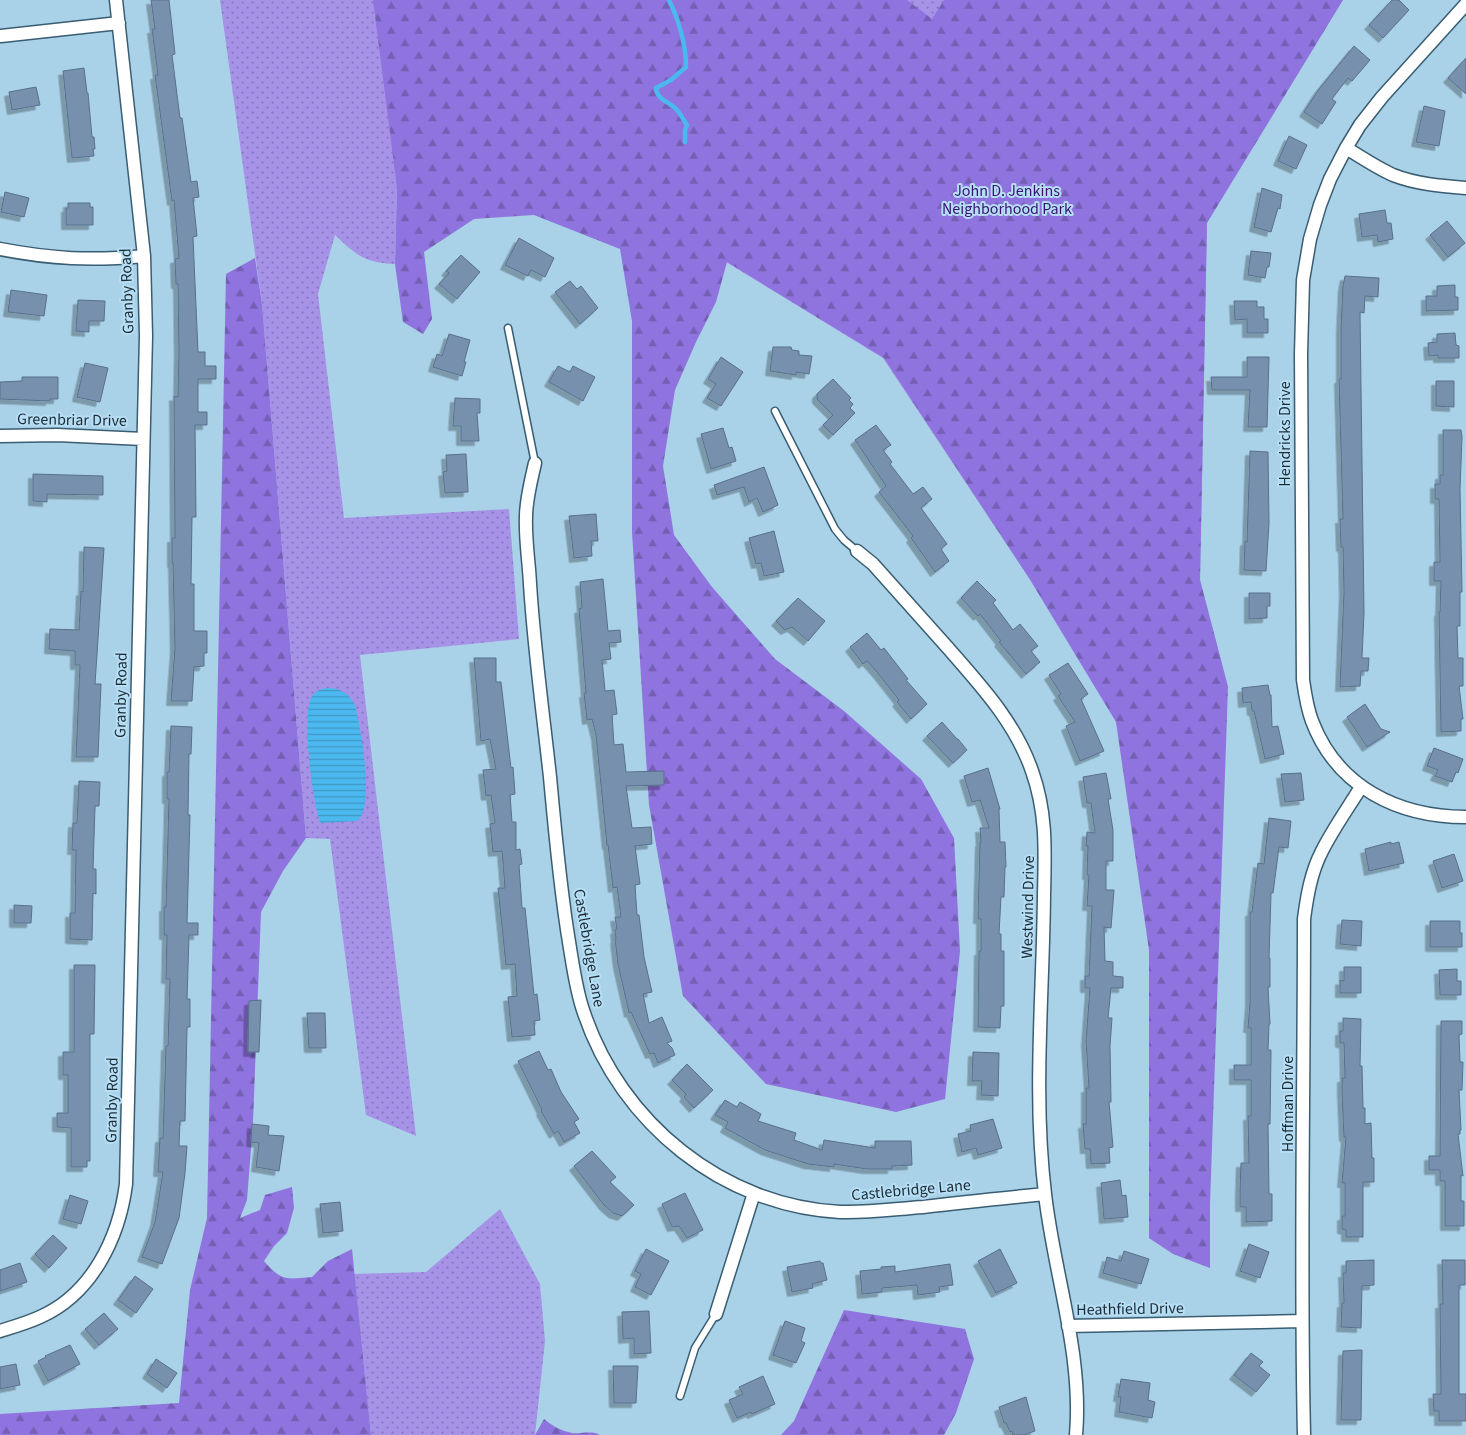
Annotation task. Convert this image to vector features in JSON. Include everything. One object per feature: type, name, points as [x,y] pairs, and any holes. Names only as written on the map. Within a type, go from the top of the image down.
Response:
[{"type":"street","name":"Granby Road","points":[[0,1331],[41,1317],[60,1306],[92,1275],[106,1252],[116,1230],[123,1208],[126,1184],[146,336],[144,256],[116,0]]},
{"type":"street","name":"Hendricks Drive","points":[[1466,4],[1360,124],[1330,179],[1310,239],[1303,280],[1301,354],[1303,680],[1306,703],[1312,721],[1322,742],[1335,761],[1361,787],[1381,800],[1397,806],[1428,813],[1466,817]]},
{"type":"street","points":[[1,36],[119,23]]},
{"type":"street","points":[[1346,148],[1392,175],[1417,182],[1466,188]]},
{"type":"street","points":[[0,249],[35,256],[74,259],[113,259],[144,256]]},
{"type":"street","name":"Greenbriar Drive","points":[[0,436],[57,435],[143,438]]},
{"type":"street","name":"Castlebridge Lane","points":[[535,463],[528,493],[526,518],[532,620],[563,903],[573,968],[583,1011],[609,1069],[627,1097],[668,1141],[694,1161],[728,1181],[754,1193],[807,1208],[839,1212],[872,1212],[1044,1194]]},
{"type":"street","name":"Westwind Drive","points":[[857,551],[873,564],[987,693],[1020,743],[1032,770],[1040,799],[1045,829],[1044,943],[1039,1068],[1040,1143],[1044,1194],[1068,1326]]},
{"type":"street","name":"Hoffman Drive","points":[[1304,1435],[1302,1321],[1304,919],[1312,876],[1322,850],[1361,787]]},
{"type":"street","points":[[716,1314],[754,1193]]},
{"type":"street","name":"Heathfield Drive","points":[[1076,1435],[1078,1403],[1068,1326],[1302,1321]]},
{"type":"lane","points":[[508,328],[535,463]]},
{"type":"lane","points":[[776,411],[835,528],[844,540],[857,551]]},
{"type":"lane","points":[[680,1396],[695,1348],[716,1314]]},
{"type":"green space","name":"John D. Jenkins Neighborhood Park","points":[[220,0],[1334,0],[1295,54],[1207,223],[1200,580],[1228,687],[1127,706],[1029,578],[883,358],[726,262],[547,186],[397,188],[395,264],[368,260],[355,253],[335,235],[318,294],[344,518],[509,509],[519,639],[360,655],[416,1136],[366,1115],[330,839],[306,838],[262,304]]},
{"type":"green space","name":"John D. Jenkins Neighborhood Park","points":[[373,0],[907,0],[932,19],[944,0],[1343,0],[1207,223],[1200,580],[1228,687],[1210,1204],[1210,1268],[1173,1254],[1149,1238],[1149,950],[1116,722],[1029,578],[884,358],[727,262],[716,302],[675,390],[663,466],[674,535],[712,587],[775,659],[844,711],[921,779],[954,838],[960,951],[945,1099],[896,1112],[766,1084],[683,996],[649,805],[632,532],[632,321],[620,249],[534,215],[474,219],[424,252],[432,319],[423,334],[403,322],[395,264],[397,188]]},
{"type":"green space","points":[[255,258],[262,304],[306,838],[283,871],[261,912],[253,1122],[247,1200],[240,1218],[260,1210],[265,1195],[292,1187],[294,1208],[287,1233],[274,1246],[264,1261],[275,1273],[285,1278],[312,1277],[328,1261],[352,1249],[371,1435],[0,1435],[0,1414],[179,1403],[190,1290],[207,1218],[226,274]]},
{"type":"green space","points":[[500,1209],[540,1284],[545,1341],[535,1435],[371,1435],[354,1274],[426,1272]]},
{"type":"green space","points":[[844,1310],[965,1329],[974,1359],[956,1413],[944,1435],[781,1435],[794,1421]]},
{"type":"green space","points":[[544,1419],[561,1430],[568,1432],[587,1432],[600,1435],[535,1435]]},
{"type":"water","points":[[327,688],[344,692],[355,705],[363,748],[366,784],[363,813],[357,821],[322,823],[317,811],[309,759],[308,708],[314,694]]},
{"type":"building","points":[[151,0],[169,0],[175,54],[172,55],[180,118],[182,118],[191,182],[197,181],[199,197],[193,198],[197,236],[193,237],[198,352],[205,352],[205,366],[216,366],[216,379],[198,379],[198,412],[207,412],[207,425],[195,425],[196,517],[192,517],[191,584],[194,584],[194,631],[207,631],[207,653],[204,653],[204,666],[194,667],[192,701],[171,701],[175,648],[172,563],[172,538],[175,538],[174,396],[178,397],[179,352],[178,284],[176,284],[175,259],[179,258],[174,200],[172,201],[155,75],[158,75],[152,29],[155,29]]},
{"type":"building","points":[[1392,0],[1399,0],[1409,10],[1383,38],[1369,25]]},
{"type":"building","points":[[1354,46],[1370,60],[1352,81],[1348,78],[1332,99],[1336,102],[1322,124],[1304,112],[1319,89]]},
{"type":"building","points":[[1466,58],[1466,94],[1448,78]]},
{"type":"building","points":[[84,68],[95,149],[93,149],[94,156],[72,158],[63,71]]},
{"type":"building","points":[[36,87],[40,105],[12,110],[9,92]]},
{"type":"building","points":[[1424,106],[1445,111],[1439,146],[1416,142]]},
{"type":"building","points":[[1289,136],[1307,145],[1296,169],[1278,161]]},
{"type":"building","points":[[1262,188],[1282,195],[1280,209],[1278,208],[1271,232],[1254,227]]},
{"type":"building","points":[[5,192],[29,198],[24,217],[1,212]]},
{"type":"building","points":[[68,203],[90,203],[90,207],[93,207],[93,225],[66,225],[66,208],[68,208]]},
{"type":"building","points":[[1385,210],[1387,223],[1391,223],[1393,239],[1378,242],[1377,235],[1362,237],[1359,214]]},
{"type":"building","points":[[1447,221],[1465,243],[1448,257],[1430,235]]},
{"type":"building","points":[[519,238],[554,258],[545,277],[531,270],[528,276],[505,265]]},
{"type":"building","points":[[1251,251],[1271,253],[1265,278],[1248,275]]},
{"type":"building","points":[[461,255],[480,272],[457,299],[439,284],[449,273],[446,271]]},
{"type":"building","points":[[1345,276],[1379,278],[1378,297],[1365,296],[1364,313],[1360,312],[1364,613],[1362,658],[1369,658],[1368,671],[1361,671],[1360,686],[1340,687],[1344,592],[1340,519],[1343,519],[1339,379],[1341,379],[1341,328]]},
{"type":"building","points":[[570,281],[577,289],[581,286],[598,308],[580,324],[555,292]]},
{"type":"building","points":[[1455,285],[1455,297],[1458,297],[1458,310],[1426,311],[1426,296],[1437,296],[1437,286]]},
{"type":"building","points":[[11,290],[47,295],[44,316],[8,312]]},
{"type":"building","points":[[78,300],[105,301],[104,321],[89,321],[89,332],[76,331]]},
{"type":"building","points":[[1234,301],[1257,301],[1257,307],[1264,307],[1264,319],[1268,319],[1268,333],[1247,333],[1247,319],[1235,320]]},
{"type":"building","points":[[1455,333],[1456,345],[1459,346],[1459,358],[1438,358],[1438,355],[1429,356],[1428,343],[1437,342],[1437,334]]},
{"type":"building","points":[[449,334],[470,340],[462,376],[433,367],[437,354],[442,356]]},
{"type":"building","points":[[773,347],[791,347],[792,350],[799,351],[799,355],[812,356],[809,374],[796,372],[796,375],[770,371]]},
{"type":"building","points":[[721,357],[743,372],[721,406],[707,398],[716,384],[708,379]]},
{"type":"building","points":[[1247,357],[1269,357],[1267,427],[1248,427],[1250,390],[1212,390],[1211,377],[1247,377]]},
{"type":"building","points":[[85,363],[108,368],[100,402],[77,397]]},
{"type":"building","points":[[558,366],[570,372],[573,366],[595,377],[583,401],[549,382]]},
{"type":"building","points":[[22,377],[58,377],[58,399],[50,399],[50,401],[0,399],[0,382],[22,381]]},
{"type":"building","points":[[833,379],[851,398],[849,400],[853,404],[850,408],[855,413],[833,435],[823,425],[833,415],[817,399],[817,394]]},
{"type":"building","points":[[1436,381],[1454,381],[1454,407],[1436,406]]},
{"type":"building","points":[[455,398],[480,399],[480,413],[477,413],[479,441],[461,441],[461,426],[453,426]]},
{"type":"building","points":[[876,425],[891,445],[883,450],[892,462],[890,464],[913,494],[923,487],[932,499],[921,508],[947,544],[941,549],[949,561],[935,572],[911,538],[913,536],[879,492],[886,486],[855,440]]},
{"type":"building","points":[[723,428],[729,448],[732,447],[736,461],[711,469],[701,434]]},
{"type":"building","points":[[1443,430],[1461,430],[1462,437],[1460,489],[1462,592],[1460,592],[1460,626],[1457,626],[1458,658],[1463,658],[1463,686],[1459,686],[1463,719],[1461,719],[1461,731],[1441,732],[1439,612],[1441,581],[1434,581],[1434,562],[1440,562],[1439,499],[1435,499],[1435,484],[1440,484],[1440,475],[1443,475]]},
{"type":"building","points":[[1250,451],[1268,452],[1269,523],[1266,571],[1244,570],[1245,541],[1247,542]]},
{"type":"building","points":[[466,454],[468,492],[445,493],[443,472],[447,471],[446,455]]},
{"type":"building","points":[[764,467],[778,505],[763,512],[757,498],[749,502],[744,487],[717,495],[714,485]]},
{"type":"building","points":[[33,474],[103,476],[103,495],[47,494],[47,502],[33,501]]},
{"type":"building","points":[[596,514],[598,541],[591,541],[592,556],[574,558],[569,516]]},
{"type":"building","points":[[774,531],[784,572],[764,576],[761,563],[756,564],[749,538]]},
{"type":"building","points":[[84,547],[104,548],[95,684],[101,684],[98,757],[76,757],[80,665],[75,665],[75,651],[49,649],[50,629],[79,630],[81,591],[83,592]]},
{"type":"building","points":[[603,579],[608,631],[620,630],[621,642],[609,643],[611,659],[602,660],[605,691],[614,690],[617,714],[612,715],[614,745],[623,744],[626,772],[664,771],[664,785],[626,786],[632,828],[651,827],[652,844],[635,846],[640,884],[635,885],[637,915],[639,915],[644,957],[652,992],[643,994],[649,1023],[662,1017],[672,1041],[667,1043],[675,1055],[658,1063],[654,1053],[650,1054],[631,1012],[629,1013],[618,964],[615,917],[621,917],[617,887],[613,888],[607,845],[596,735],[592,719],[587,720],[579,609],[582,608],[580,582]]},
{"type":"building","points":[[977,581],[996,600],[993,603],[1013,630],[1020,624],[1038,646],[1031,651],[1040,662],[1026,674],[999,642],[1001,641],[980,614],[978,616],[961,598]]},
{"type":"building","points":[[1249,593],[1270,593],[1270,606],[1267,606],[1267,618],[1249,619]]},
{"type":"building","points":[[798,598],[825,621],[808,641],[792,627],[785,630],[776,621]]},
{"type":"building","points":[[867,633],[881,650],[884,648],[908,679],[906,680],[927,704],[911,719],[877,672],[867,661],[863,664],[850,647]]},
{"type":"building","points":[[474,658],[496,658],[496,682],[501,682],[511,768],[513,767],[515,794],[510,795],[512,822],[516,822],[516,850],[520,849],[522,864],[519,865],[522,908],[525,908],[534,995],[537,994],[540,1020],[534,1021],[535,1035],[512,1037],[508,997],[517,996],[515,964],[506,965],[498,888],[505,888],[502,851],[493,852],[490,824],[495,823],[491,795],[486,796],[483,770],[496,769],[490,739],[481,741]]},
{"type":"building","points":[[1068,663],[1088,694],[1081,699],[1104,751],[1080,761],[1066,726],[1075,722],[1058,696],[1061,694],[1049,675]]},
{"type":"building","points":[[1268,685],[1271,695],[1272,727],[1278,726],[1284,754],[1265,759],[1254,711],[1252,711],[1251,702],[1243,703],[1242,688]]},
{"type":"building","points":[[1365,704],[1381,729],[1390,732],[1367,747],[1347,717]]},
{"type":"building","points":[[942,722],[967,750],[953,763],[927,736]]},
{"type":"building","points":[[171,726],[192,727],[191,754],[189,754],[188,815],[190,815],[187,923],[198,923],[198,935],[189,935],[187,999],[190,999],[190,1027],[187,1027],[185,1121],[180,1121],[179,1146],[187,1146],[185,1173],[179,1218],[162,1264],[142,1257],[155,1222],[163,1172],[158,1172],[160,1138],[163,1138],[170,979],[166,979],[167,935],[164,935],[164,907],[166,907],[169,799],[167,799],[167,772],[169,772]]},
{"type":"building","points":[[1434,748],[1463,759],[1458,773],[1456,772],[1452,782],[1435,776],[1438,770],[1427,766]]},
{"type":"building","points":[[988,768],[1000,809],[1000,842],[1005,842],[1006,867],[1004,897],[1001,897],[999,934],[1001,934],[1001,951],[1004,951],[1004,1006],[1001,1006],[1000,1028],[978,1027],[979,951],[981,951],[981,919],[978,919],[980,828],[989,828],[980,800],[972,802],[964,776]]},
{"type":"building","points":[[1106,773],[1111,799],[1108,799],[1113,830],[1113,861],[1106,861],[1106,890],[1114,890],[1111,928],[1104,927],[1105,961],[1113,962],[1113,976],[1123,977],[1123,988],[1111,988],[1108,1018],[1112,1018],[1110,1046],[1111,1102],[1109,1102],[1113,1147],[1109,1148],[1110,1163],[1091,1164],[1090,1149],[1085,1149],[1083,1124],[1086,1124],[1086,1088],[1089,1088],[1086,1041],[1090,988],[1085,988],[1085,976],[1089,976],[1092,906],[1087,906],[1089,875],[1087,875],[1088,846],[1086,846],[1087,832],[1095,833],[1091,803],[1087,803],[1083,777]]},
{"type":"building","points":[[1301,773],[1304,800],[1285,802],[1281,774]]},
{"type":"building","points":[[79,781],[100,782],[99,806],[95,806],[93,869],[96,869],[96,894],[93,893],[92,940],[70,939],[70,913],[75,913],[76,850],[72,850],[73,823],[77,823]]},
{"type":"building","points":[[1269,818],[1291,821],[1288,848],[1279,847],[1273,893],[1271,893],[1270,987],[1268,987],[1270,1024],[1268,1050],[1271,1050],[1270,1124],[1268,1124],[1269,1194],[1272,1194],[1272,1221],[1246,1222],[1246,1207],[1240,1207],[1240,1191],[1241,1163],[1249,1163],[1248,1116],[1251,1116],[1251,1080],[1234,1080],[1234,1065],[1251,1065],[1251,1028],[1248,1028],[1250,1003],[1250,912],[1252,912],[1258,863],[1264,864]]},
{"type":"building","points":[[1391,842],[1391,844],[1399,842],[1404,863],[1369,871],[1365,849]]},
{"type":"building","points":[[1454,854],[1463,881],[1442,888],[1433,861]]},
{"type":"building","points":[[14,905],[32,906],[31,923],[14,923]]},
{"type":"building","points":[[1342,920],[1362,921],[1361,946],[1340,944]]},
{"type":"building","points":[[1430,921],[1460,921],[1462,947],[1430,947]]},
{"type":"building","points":[[74,965],[95,965],[94,1034],[90,1034],[90,1161],[87,1161],[87,1167],[71,1167],[71,1128],[57,1127],[57,1113],[68,1113],[68,1075],[63,1075],[63,1052],[74,1052]]},
{"type":"building","points":[[1344,967],[1361,967],[1361,993],[1340,993],[1340,980],[1344,981]]},
{"type":"building","points":[[1457,969],[1457,981],[1461,981],[1461,995],[1440,995],[1439,970]]},
{"type":"building","points":[[261,1000],[259,1052],[248,1052],[249,1001]]},
{"type":"building","points":[[307,1013],[325,1013],[326,1048],[309,1048]]},
{"type":"building","points":[[1343,1018],[1361,1019],[1360,1066],[1362,1066],[1363,1108],[1365,1108],[1365,1124],[1371,1123],[1374,1182],[1363,1182],[1363,1237],[1346,1237],[1346,1230],[1342,1229],[1342,1216],[1345,1216],[1345,1183],[1342,1183],[1346,1137],[1344,1137],[1342,1092],[1342,1078],[1345,1078],[1344,1043],[1340,1043],[1340,1031],[1343,1031]]},
{"type":"building","points":[[1441,1021],[1462,1021],[1462,1034],[1459,1035],[1460,1062],[1463,1062],[1462,1090],[1459,1090],[1461,1130],[1460,1134],[1458,1134],[1463,1176],[1461,1175],[1461,1201],[1464,1201],[1464,1226],[1445,1226],[1445,1181],[1440,1181],[1440,1170],[1429,1170],[1429,1156],[1440,1156]]},
{"type":"building","points":[[539,1051],[548,1070],[551,1069],[561,1092],[579,1119],[574,1122],[580,1133],[564,1142],[558,1131],[554,1134],[518,1061]]},
{"type":"building","points":[[973,1052],[999,1053],[998,1096],[981,1095],[982,1081],[972,1081]]},
{"type":"building","points":[[687,1064],[713,1090],[694,1108],[684,1097],[686,1094],[672,1080]]},
{"type":"building","points":[[725,1100],[737,1107],[740,1102],[761,1114],[758,1121],[796,1133],[794,1140],[822,1150],[824,1140],[875,1148],[875,1141],[911,1141],[912,1165],[892,1166],[892,1169],[867,1169],[834,1164],[834,1167],[808,1164],[765,1150],[725,1128],[728,1122],[715,1115]]},
{"type":"building","points":[[993,1119],[1002,1148],[978,1155],[976,1148],[962,1152],[958,1134],[971,1131],[970,1125]]},
{"type":"building","points":[[252,1124],[269,1126],[268,1135],[284,1136],[279,1171],[256,1167],[259,1143],[251,1142]]},
{"type":"building","points":[[592,1151],[616,1177],[610,1182],[634,1205],[622,1216],[613,1213],[604,1205],[574,1166]]},
{"type":"building","points":[[1120,1180],[1122,1196],[1126,1195],[1128,1217],[1104,1219],[1101,1183]]},
{"type":"building","points":[[685,1193],[703,1230],[687,1238],[679,1226],[672,1227],[662,1204]]},
{"type":"building","points":[[70,1195],[88,1201],[81,1224],[63,1219]]},
{"type":"building","points":[[340,1202],[343,1231],[323,1233],[320,1204]]},
{"type":"building","points":[[53,1235],[67,1248],[49,1268],[35,1254]]},
{"type":"building","points":[[1249,1244],[1269,1252],[1260,1278],[1240,1271]]},
{"type":"building","points":[[646,1249],[669,1261],[651,1295],[635,1287],[641,1274],[635,1271]]},
{"type":"building","points":[[1000,1249],[1017,1283],[996,1293],[978,1261]]},
{"type":"building","points":[[1124,1251],[1149,1259],[1141,1284],[1103,1273],[1107,1257],[1121,1261]]},
{"type":"building","points":[[1374,1260],[1374,1285],[1362,1286],[1361,1328],[1341,1327],[1342,1303],[1344,1303],[1343,1273],[1346,1273],[1346,1261]]},
{"type":"building","points":[[1442,1260],[1465,1260],[1465,1285],[1459,1285],[1459,1394],[1466,1394],[1466,1421],[1439,1421],[1439,1411],[1434,1411],[1433,1394],[1441,1394],[1440,1304],[1443,1304]]},
{"type":"building","points":[[820,1261],[823,1263],[827,1280],[812,1284],[813,1288],[792,1292],[787,1267]]},
{"type":"building","points":[[20,1263],[27,1282],[0,1291],[0,1270]]},
{"type":"building","points":[[950,1264],[953,1285],[939,1287],[940,1292],[918,1295],[917,1285],[882,1288],[882,1292],[862,1294],[860,1271],[895,1266],[895,1272]]},
{"type":"building","points":[[135,1276],[153,1289],[136,1313],[118,1300]]},
{"type":"building","points":[[649,1311],[651,1353],[634,1354],[634,1338],[623,1339],[622,1312]]},
{"type":"building","points":[[104,1313],[118,1329],[99,1345],[85,1329]]},
{"type":"building","points":[[785,1321],[805,1328],[801,1341],[805,1343],[796,1363],[773,1355]]},
{"type":"building","points":[[70,1345],[80,1364],[48,1381],[38,1361]]},
{"type":"building","points":[[1362,1350],[1361,1420],[1341,1420],[1343,1351]]},
{"type":"building","points":[[1251,1353],[1263,1362],[1259,1366],[1270,1375],[1256,1392],[1234,1375]]},
{"type":"building","points":[[156,1359],[177,1373],[167,1388],[147,1374]]},
{"type":"building","points":[[16,1364],[20,1385],[0,1389],[0,1367]]},
{"type":"building","points":[[613,1366],[638,1366],[636,1403],[614,1403]]},
{"type":"building","points":[[763,1376],[775,1404],[737,1418],[729,1400],[743,1394],[739,1387]]},
{"type":"building","points":[[1121,1379],[1150,1383],[1148,1400],[1155,1402],[1152,1418],[1119,1412],[1121,1397],[1118,1397]]},
{"type":"building","points":[[1026,1397],[1035,1431],[1024,1435],[1013,1435],[1006,1423],[1004,1423],[999,1407]]},
{"type":"waterway","points":[[669,0],[681,33],[686,67],[671,80],[656,88],[658,95],[677,110],[687,125],[685,142]]}]
